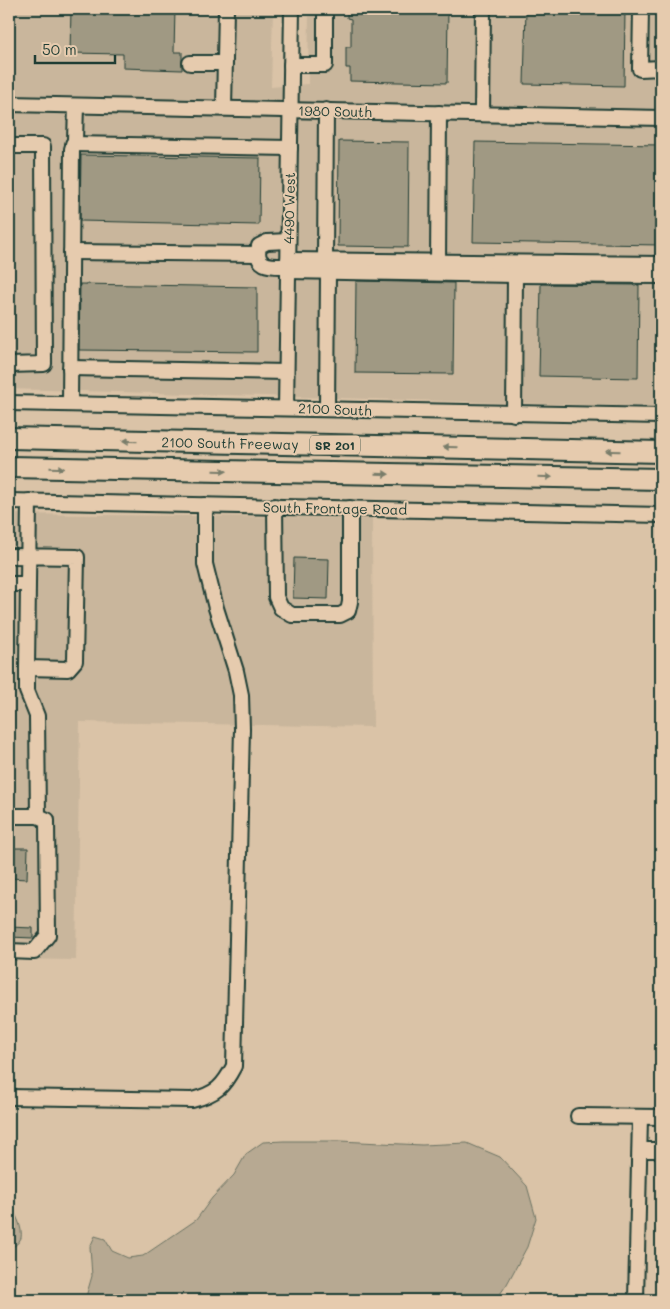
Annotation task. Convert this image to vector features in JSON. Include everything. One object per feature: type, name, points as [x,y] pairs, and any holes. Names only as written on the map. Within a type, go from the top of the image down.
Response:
[{"type":"highway","name":"2100 South Freeway","points":[[9,438],[661,452]]},
{"type":"highway","name":"2100 South Freeway","points":[[9,467],[661,479]]},
{"type":"street","points":[[224,108],[226,9]]},
{"type":"street","name":"4490 West","points":[[286,408],[292,9]]},
{"type":"street","points":[[291,65],[325,65],[325,9]]},
{"type":"street","points":[[482,114],[483,9]]},
{"type":"street","points":[[641,9],[640,69],[661,68]]},
{"type":"street","points":[[190,62],[225,63]]},
{"type":"street","name":"1980 South","points":[[9,104],[661,118]]},
{"type":"street","points":[[70,404],[72,149],[76,106]]},
{"type":"street","points":[[326,110],[326,409]]},
{"type":"street","points":[[438,262],[439,113]]},
{"type":"street","points":[[73,144],[290,148]]},
{"type":"street","points":[[9,146],[42,146],[44,354],[44,364],[9,365]]},
{"type":"street","points":[[288,241],[263,243],[259,246],[258,254],[260,260],[268,266],[438,262],[661,264]]},
{"type":"street","points":[[71,252],[258,254]]},
{"type":"street","points":[[326,266],[515,276],[661,276]]},
{"type":"street","points":[[514,414],[515,276]]},
{"type":"street","points":[[70,368],[286,372]]},
{"type":"street","name":"2100 South","points":[[9,403],[661,416]]},
{"type":"street","name":"South Frontage Road","points":[[9,501],[661,515]]},
{"type":"street","points":[[29,502],[26,691],[37,716],[38,816]]},
{"type":"street","points":[[9,1097],[192,1100],[210,1095],[225,1083],[234,1066],[242,729],[241,695],[236,671],[208,580],[205,564],[206,505]]},
{"type":"street","points":[[275,506],[276,597],[282,608],[292,615],[340,615],[348,611],[350,602],[350,508]]},
{"type":"street","points":[[9,556],[77,557],[75,661],[68,668],[27,668]]},
{"type":"street","points":[[9,584],[27,584]]},
{"type":"street","points":[[9,816],[38,816],[47,820],[48,935],[34,952],[9,952]]},
{"type":"street","points":[[578,1116],[661,1117]]},
{"type":"street","points":[[636,1300],[640,1117]]},
{"type":"street","points":[[640,1150],[661,1150]]},
{"type":"shaded area","points":[[9,9],[273,9],[271,87],[308,84],[309,9],[661,9],[661,407],[9,389]]},
{"type":"shaded area","points":[[9,514],[372,518],[373,727],[80,722],[76,960],[9,959]]},
{"type":"shaded area","points":[[340,1141],[422,1145],[467,1143],[500,1157],[527,1186],[536,1218],[527,1247],[496,1300],[85,1300],[92,1276],[90,1247],[95,1236],[105,1239],[112,1251],[128,1258],[143,1256],[196,1220],[212,1198],[234,1175],[246,1154],[263,1142]]},
{"type":"shaded area","points":[[9,1207],[12,1209],[20,1226],[21,1238],[18,1243],[9,1249]]},
{"type":"building","points":[[71,9],[175,9],[174,52],[182,52],[182,70],[123,68],[123,54],[70,53]]},
{"type":"building","points":[[347,9],[448,9],[447,83],[350,81],[350,68],[346,68],[346,47],[351,47],[351,19],[347,18]]},
{"type":"building","points":[[526,9],[625,9],[624,86],[524,84]]},
{"type":"building","points":[[339,141],[409,142],[408,247],[338,246]]},
{"type":"building","points":[[475,142],[661,145],[661,245],[473,242]]},
{"type":"building","points":[[81,155],[260,158],[259,225],[80,221]]},
{"type":"building","points":[[356,281],[454,283],[453,374],[355,373]]},
{"type":"building","points":[[80,284],[257,287],[257,352],[79,350]]},
{"type":"building","points":[[541,284],[639,285],[638,378],[539,376]]},
{"type":"building","points":[[294,558],[329,559],[328,599],[293,598]]},
{"type":"building","points":[[9,848],[28,848],[27,879],[9,878]]},
{"type":"building","points":[[9,927],[33,928],[33,938],[9,937]]}]
